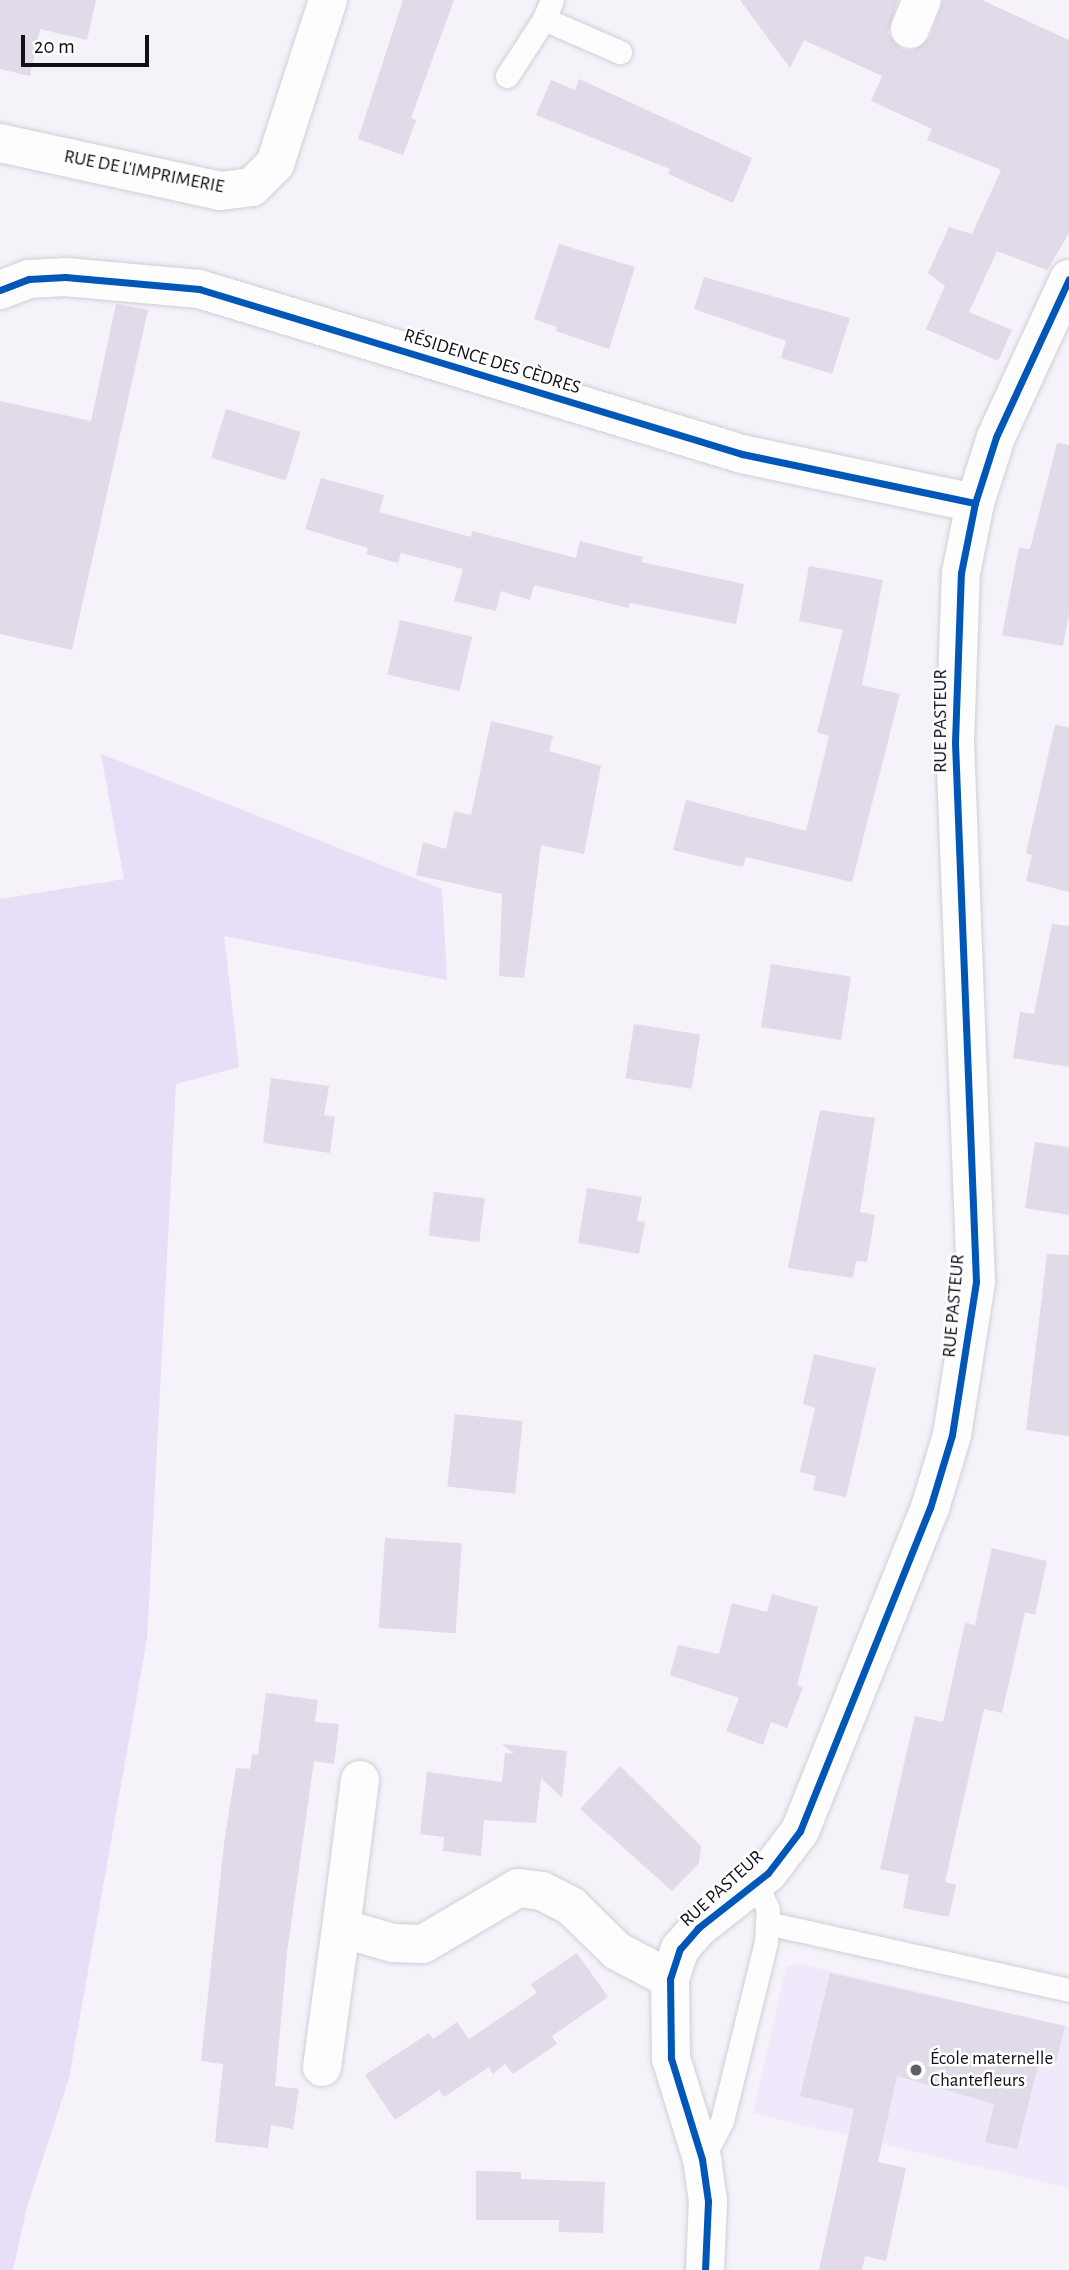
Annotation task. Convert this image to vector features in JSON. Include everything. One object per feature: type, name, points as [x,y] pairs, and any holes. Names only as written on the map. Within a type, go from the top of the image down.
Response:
[{"type":"street","name":"RUE DE L'IMPRIMERIE","points":[[0,143],[220,191],[252,187],[275,164],[328,0]]},
{"type":"street","name":"RÉSIDENCE DES CÈDRES","points":[[0,290],[29,279],[65,277],[199,289],[742,454],[975,503]]},
{"type":"street","name":"RUE PASTEUR","points":[[705,2270],[708,2201],[702,2159],[671,2058],[670,1979],[680,1949],[698,1927],[756,1883],[800,1831],[930,1508],[952,1434],[976,1282],[955,742],[961,573],[975,503],[1018,383],[1069,279]]},
{"type":"street","points":[[322,2067],[360,1780]]},
{"type":"street","points":[[341,1928],[393,1944],[423,1944],[518,1888],[542,1891],[572,1906],[617,1951],[670,1979]]},
{"type":"lane","points":[[506,76],[548,10],[620,52]]},
{"type":"lane","points":[[702,2159],[722,2121],[767,1923],[768,1909],[756,1883]]},
{"type":"lane","points":[[767,1923],[1069,1990]]},
{"type":"shaded area","points":[[101,754],[442,889],[447,980],[224,936],[239,1067],[176,1084],[147,1639],[69,2078],[27,2207],[13,2270],[0,2270],[0,899],[124,879]]},
{"type":"shaded area","name":"École maternelle Chantefleurs","points":[[800,1964],[1069,2027],[1069,2188],[753,2113],[786,1967]]},
{"type":"building","points":[[0,0],[96,0],[87,40],[40,29],[30,76],[0,69]]},
{"type":"building","points":[[403,0],[454,0],[411,118],[416,120],[403,155],[358,139]]},
{"type":"building","points":[[740,0],[898,0],[888,33],[901,49],[912,51],[930,38],[943,0],[982,0],[1069,40],[1069,233],[1047,270],[997,251],[969,312],[1012,330],[998,361],[926,329],[945,286],[928,273],[949,227],[972,234],[1001,170],[927,140],[932,129],[871,101],[882,76],[804,40],[790,68]]},
{"type":"building","points":[[579,79],[752,158],[733,203],[668,174],[670,169],[536,115],[551,80],[575,90]]},
{"type":"building","points":[[559,244],[635,267],[609,349],[556,331],[557,327],[534,319]]},
{"type":"building","points":[[704,277],[850,318],[832,374],[781,358],[786,341],[694,309]]},
{"type":"building","points":[[116,304],[148,310],[72,650],[0,634],[0,401],[91,421]]},
{"type":"building","points":[[226,409],[301,432],[286,481],[211,458]]},
{"type":"building","points":[[1057,443],[1069,445],[1069,613],[1063,646],[1002,635],[1019,548],[1030,549]]},
{"type":"building","points":[[321,478],[384,495],[379,512],[471,537],[472,531],[576,558],[580,541],[643,557],[641,562],[744,584],[736,624],[630,603],[629,608],[534,585],[530,600],[501,591],[496,611],[454,601],[463,569],[401,553],[398,563],[366,554],[368,548],[305,529]]},
{"type":"building","points":[[809,566],[883,580],[862,685],[900,694],[852,882],[746,857],[743,867],[673,850],[686,800],[806,831],[829,736],[817,732],[843,630],[799,621]]},
{"type":"building","points":[[400,620],[472,637],[460,691],[387,675]]},
{"type":"building","points":[[491,721],[553,736],[549,751],[601,766],[584,854],[541,845],[524,978],[499,976],[502,894],[416,875],[423,842],[446,849],[454,811],[471,815]]},
{"type":"building","points":[[1055,725],[1069,727],[1069,892],[1026,881],[1032,855],[1026,853]]},
{"type":"building","points":[[1052,924],[1069,926],[1069,1067],[1013,1058],[1020,1012],[1034,1014]]},
{"type":"building","points":[[771,964],[851,977],[841,1040],[761,1027]]},
{"type":"building","points":[[634,1024],[700,1034],[692,1089],[625,1078]]},
{"type":"building","points":[[271,1078],[329,1086],[324,1115],[335,1117],[330,1153],[263,1143]]},
{"type":"building","points":[[820,1110],[875,1118],[860,1212],[875,1215],[867,1262],[856,1261],[853,1278],[788,1268]]},
{"type":"building","points":[[1035,1142],[1069,1147],[1069,1215],[1025,1208]]},
{"type":"building","points":[[587,1188],[642,1197],[637,1221],[645,1222],[639,1254],[578,1243]]},
{"type":"building","points":[[434,1192],[485,1198],[479,1242],[429,1236]]},
{"type":"building","points":[[1047,1254],[1069,1255],[1069,1436],[1026,1430]]},
{"type":"building","points":[[814,1354],[876,1368],[846,1497],[813,1490],[816,1476],[800,1472],[815,1408],[803,1404]]},
{"type":"building","points":[[455,1414],[523,1421],[515,1494],[447,1487]]},
{"type":"building","points":[[385,1538],[462,1543],[456,1633],[379,1628]]},
{"type":"building","points":[[992,1548],[1047,1561],[1035,1615],[1025,1612],[1002,1713],[984,1709],[945,1882],[956,1885],[949,1917],[903,1908],[909,1875],[880,1869],[915,1716],[943,1722],[965,1623],[975,1625]]},
{"type":"building","points":[[772,1594],[818,1607],[797,1685],[803,1688],[787,1728],[771,1722],[763,1745],[726,1731],[739,1698],[670,1675],[678,1645],[719,1654],[732,1603],[767,1612]]},
{"type":"building","points":[[266,1693],[318,1700],[315,1722],[339,1724],[334,1764],[314,1761],[287,1953],[275,2086],[299,2089],[293,2129],[271,2125],[268,2148],[215,2142],[223,2064],[201,2061],[224,1844],[236,1768],[250,1769],[252,1754],[258,1755]]},
{"type":"building","points":[[502,1744],[567,1751],[562,1798],[541,1778],[536,1823],[484,1820],[481,1856],[443,1851],[444,1837],[420,1834],[427,1772],[502,1782],[505,1753],[514,1754]]},
{"type":"building","points":[[620,1766],[701,1846],[699,1863],[672,1891],[580,1809]]},
{"type":"building","points":[[577,1953],[608,1997],[552,2036],[557,2044],[513,2074],[505,2064],[493,2074],[489,2067],[444,2097],[439,2090],[395,2120],[365,2075],[429,2033],[433,2039],[457,2022],[469,2039],[537,1993],[531,1984]]},
{"type":"building","points":[[830,1973],[1065,2026],[1056,2062],[1040,2058],[1017,2149],[985,2142],[994,2104],[897,2076],[878,2162],[906,2168],[886,2261],[865,2256],[862,2270],[819,2270],[854,2109],[800,2096]]},
{"type":"building","points":[[476,2171],[521,2172],[521,2179],[605,2182],[603,2233],[559,2232],[559,2220],[476,2220]]},
{"type":"cycle path","points":[[0,290],[29,279],[65,277],[199,289],[742,454],[975,503]]},
{"type":"cycle path","points":[[705,2270],[708,2201],[702,2159],[671,2058],[670,1979],[680,1949],[698,1928],[768,1873],[800,1831],[930,1508],[952,1435],[976,1282],[955,742],[961,573],[975,503],[996,437],[1069,279]]},
{"type":"place","name":"École maternelle Chantefleurs","points":[[916,2070]]}]
